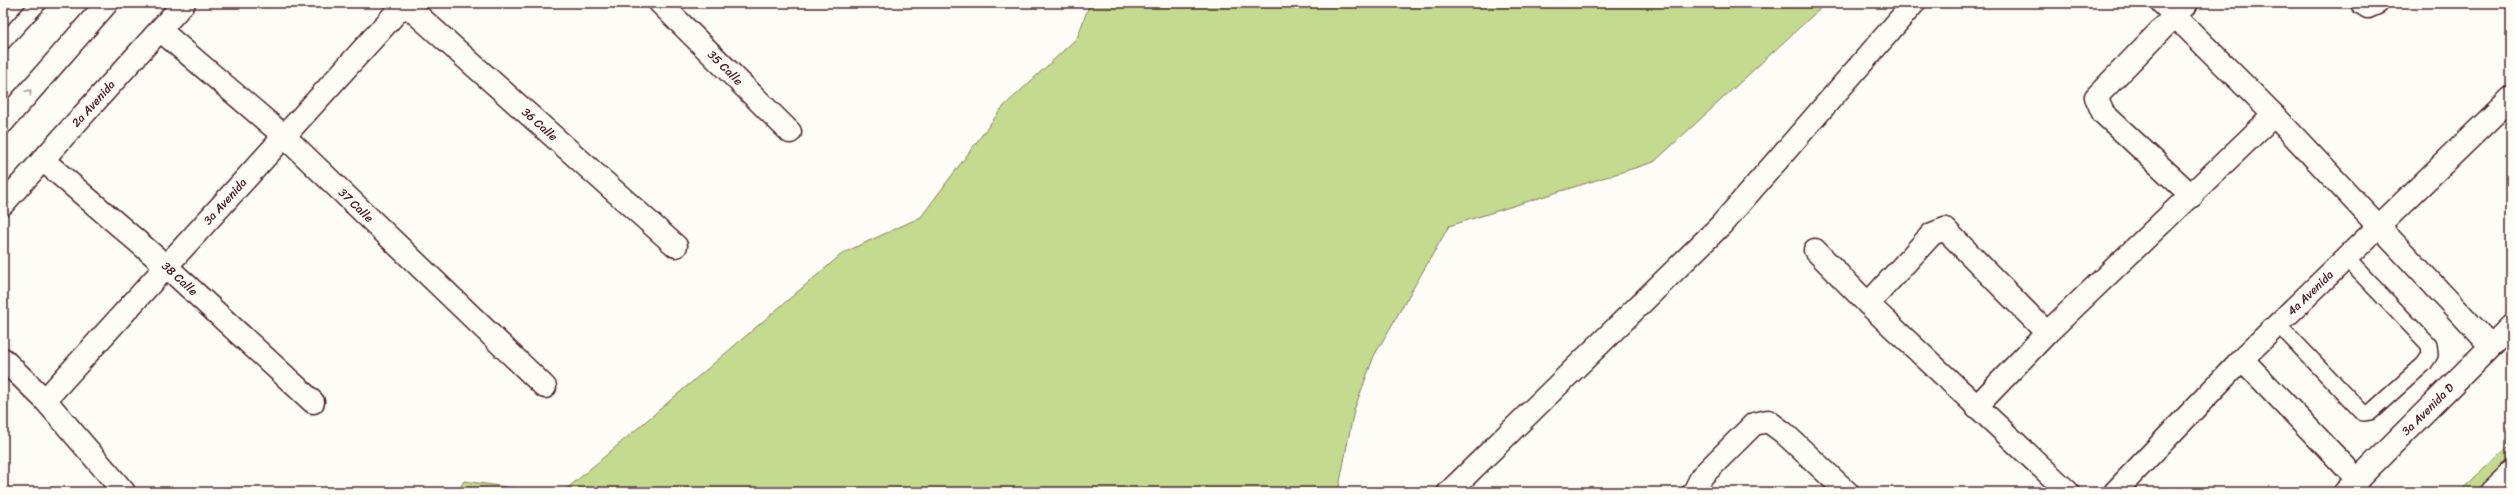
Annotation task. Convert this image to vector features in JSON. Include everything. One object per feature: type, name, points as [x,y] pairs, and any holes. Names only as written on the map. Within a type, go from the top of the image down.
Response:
[{"type":"street","points":[[3,122],[107,3]]},
{"type":"street","name":"2a Avenida","points":[[3,204],[184,3]]},
{"type":"street","name":"3a Avenida","points":[[45,400],[405,3]]},
{"type":"street","name":"36 Calle","points":[[405,3],[676,246]]},
{"type":"street","name":"35 Calle","points":[[660,3],[790,132]]},
{"type":"street","points":[[1449,492],[1721,225],[1914,3]]},
{"type":"street","points":[[2362,3],[2368,7],[2377,3]]},
{"type":"street","points":[[2192,196],[2103,113],[2096,97],[2175,7],[2274,115],[2490,345]]},
{"type":"street","name":"37 Calle","points":[[160,30],[284,136],[545,387]]},
{"type":"street","name":"4a Avenida","points":[[2115,492],[2242,359],[2511,98]]},
{"type":"street","points":[[1976,407],[2047,333],[2192,196],[2274,115]]},
{"type":"street","name":"38 Calle","points":[[43,160],[166,266],[312,402]]},
{"type":"street","points":[[1868,304],[1932,234],[1946,229],[2047,333]]},
{"type":"street","points":[[1816,250],[1868,304],[2068,492]]},
{"type":"street","name":"3a Avenida D","points":[[2352,486],[2490,345],[2511,326]]},
{"type":"street","points":[[3,359],[45,400],[124,492]]},
{"type":"street","points":[[2242,359],[2352,486]]},
{"type":"street","points":[[1694,492],[1702,476],[1754,424],[1768,421],[1784,433],[1847,492]]},
{"type":"street","points":[[2491,492],[2511,473]]},
{"type":"lane","points":[[3,42],[39,3]]},
{"type":"lane","points":[[2278,324],[2363,413],[2371,412],[2424,364],[2430,355],[2429,346],[2346,258]]},
{"type":"green space","points":[[1090,3],[1826,3],[1654,162],[1449,226],[1374,356],[1354,410],[1338,492],[563,492],[843,253],[921,217],[1002,108],[1077,38]]},
{"type":"green space","points":[[2511,444],[2511,492],[2459,492]]},
{"type":"green space","points":[[464,481],[542,492],[457,492]]}]
